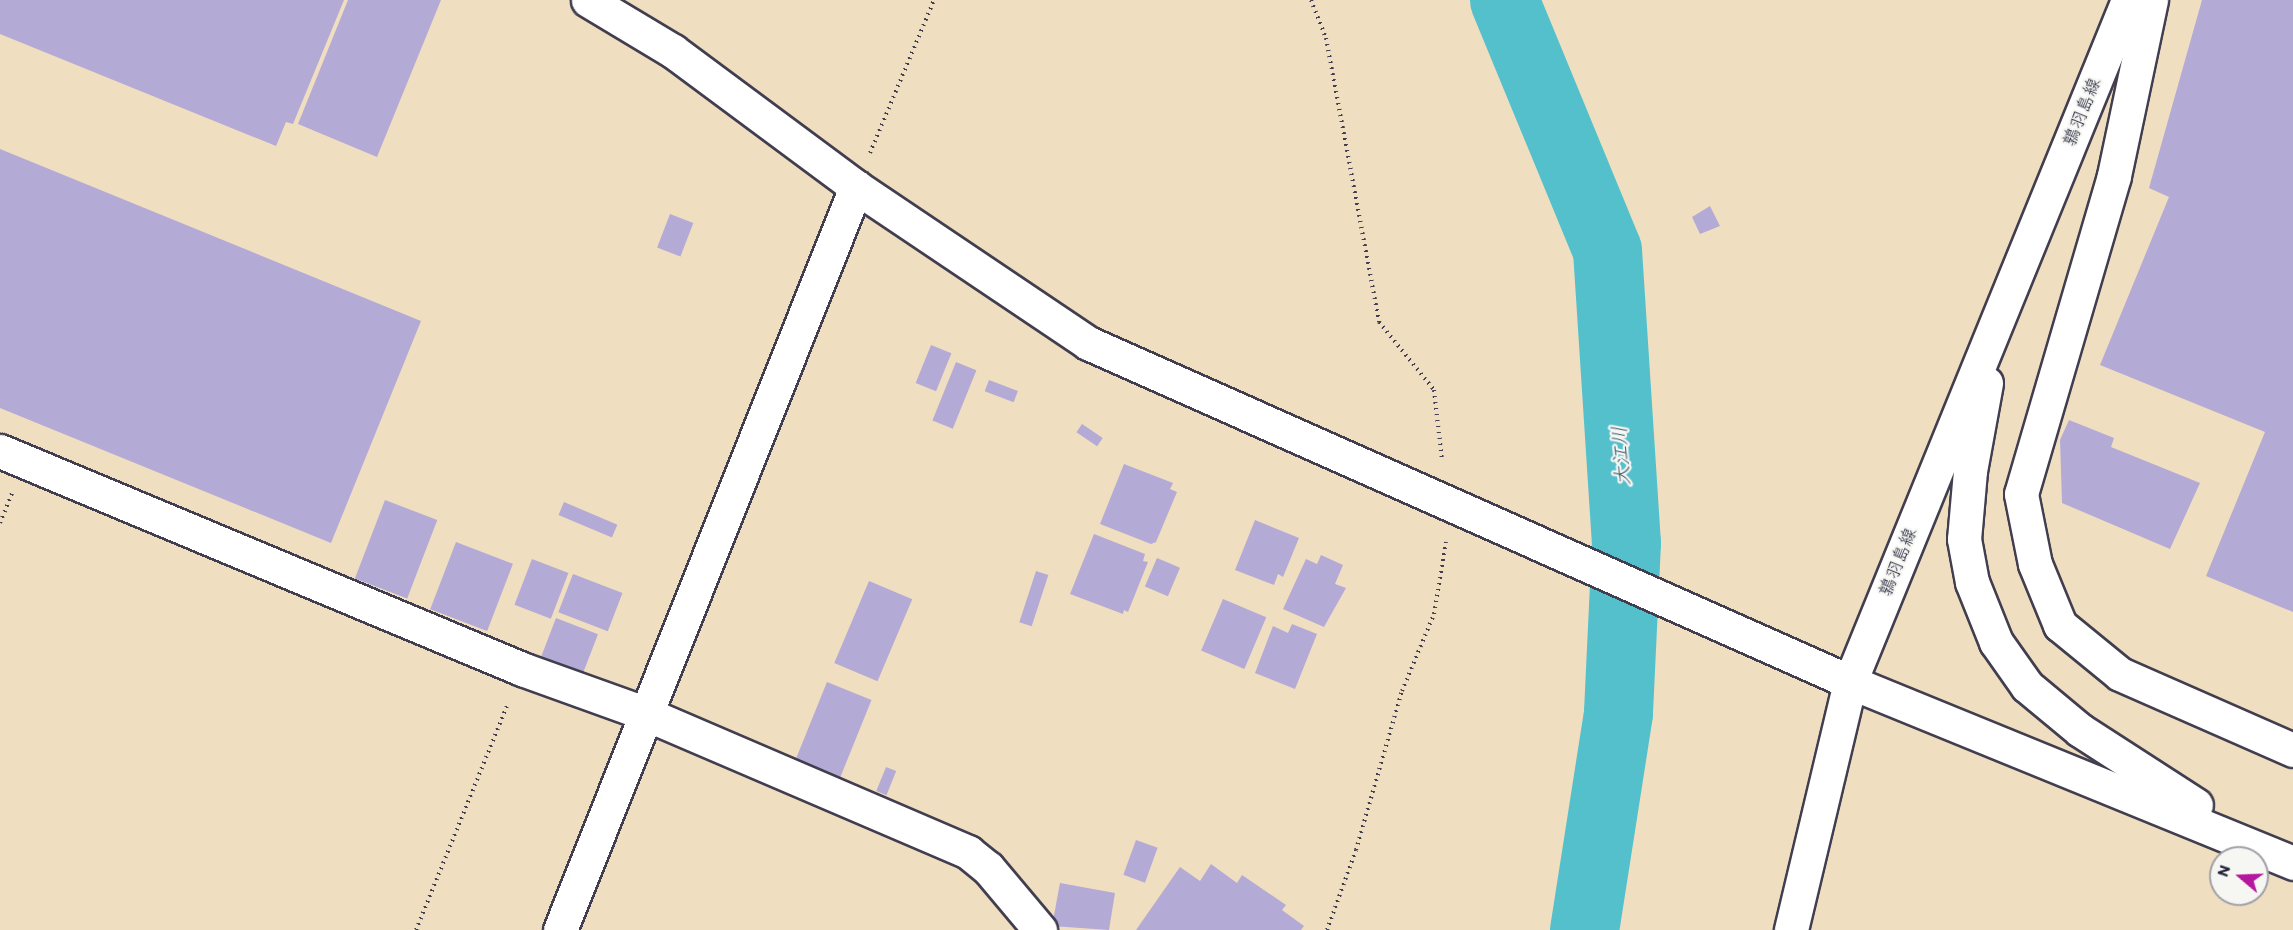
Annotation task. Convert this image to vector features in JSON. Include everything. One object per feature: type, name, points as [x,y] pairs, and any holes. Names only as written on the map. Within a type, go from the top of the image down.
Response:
[{"type":"street","points":[[588,0],[673,51],[746,102],[856,188],[1088,343],[1850,682],[2257,846]]},
{"type":"street","name":"鶉羽島線","points":[[1791,930],[1850,682],[2128,0]]},
{"type":"street","points":[[2151,0],[2114,176],[2021,494],[2034,564],[2060,625],[2120,674],[2293,750]]},
{"type":"street","points":[[560,930],[638,739],[644,713],[856,188]]},
{"type":"street","points":[[1996,322],[1970,471],[1964,538],[1972,582],[1996,642],[2027,686],[2080,730],[2259,846]]},
{"type":"street","points":[[0,451],[522,669],[644,713],[968,852],[988,868],[1040,930]]},
{"type":"street","points":[[2269,851],[2293,862]]},
{"type":"path","points":[[856,188],[934,0]]},
{"type":"path","points":[[1311,0],[1326,38],[1379,322],[1434,390],[1443,458],[1453,506],[1442,553],[1434,614],[1402,691],[1356,850],[1327,930]]},
{"type":"path","points":[[416,930],[522,669]]},
{"type":"building","points":[[0,0],[344,0],[293,124],[286,122],[276,146],[0,34]]},
{"type":"building","points":[[348,0],[441,0],[377,157],[298,124]]},
{"type":"building","points":[[2202,0],[2293,0],[2293,612],[2206,576],[2265,432],[2100,365],[2169,197],[2149,188]]},
{"type":"building","points":[[0,149],[421,321],[331,543],[0,408]]},
{"type":"building","points":[[1710,206],[1720,226],[1700,234],[1692,217]]},
{"type":"building","points":[[670,214],[693,223],[680,257],[657,248]]},
{"type":"building","points":[[931,345],[951,353],[936,391],[916,383]]},
{"type":"building","points":[[956,362],[976,370],[953,429],[932,420]]},
{"type":"building","points":[[989,380],[1018,391],[1014,402],[985,391]]},
{"type":"building","points":[[2069,420],[2114,438],[2111,447],[2200,483],[2170,549],[2062,503],[2060,440]]},
{"type":"building","points":[[1082,424],[1103,438],[1097,446],[1076,432]]},
{"type":"building","points":[[1124,464],[1173,483],[1170,489],[1177,492],[1156,542],[1151,544],[1100,524]]},
{"type":"building","points":[[385,500],[437,520],[407,598],[355,578]]},
{"type":"building","points":[[564,502],[617,525],[612,538],[559,515]]},
{"type":"building","points":[[1255,520],[1299,538],[1283,577],[1278,574],[1274,585],[1235,570]]},
{"type":"building","points":[[1094,534],[1145,554],[1143,561],[1148,562],[1128,612],[1124,610],[1123,614],[1070,594]]},
{"type":"building","points":[[456,542],[513,564],[487,631],[430,609]]},
{"type":"building","points":[[1321,555],[1343,565],[1335,584],[1346,588],[1324,627],[1283,609],[1306,559],[1317,564]]},
{"type":"building","points":[[1157,558],[1180,568],[1168,596],[1145,587]]},
{"type":"building","points":[[532,559],[568,573],[551,619],[514,605]]},
{"type":"building","points":[[1036,571],[1048,575],[1032,626],[1019,622]]},
{"type":"building","points":[[573,574],[622,593],[608,631],[558,612]]},
{"type":"building","points":[[869,581],[912,599],[877,681],[834,663]]},
{"type":"building","points":[[1223,599],[1266,617],[1244,669],[1201,651]]},
{"type":"building","points":[[556,618],[598,634],[583,673],[541,657]]},
{"type":"building","points":[[1292,624],[1317,634],[1295,689],[1255,673],[1273,626],[1288,633]]},
{"type":"building","points":[[827,682],[872,700],[840,779],[795,761]]},
{"type":"building","points":[[886,767],[896,771],[886,795],[876,791]]},
{"type":"building","points":[[1136,840],[1158,848],[1145,883],[1123,875]]},
{"type":"building","points":[[1211,864],[1237,883],[1242,875],[1286,905],[1282,910],[1304,926],[1301,930],[1136,930],[1180,867],[1200,881]]},
{"type":"building","points":[[1060,883],[1115,893],[1109,930],[1052,926]]},
{"type":"waterway","name":"大江川","points":[[1504,0],[1607,250],[1626,542],[1618,713],[1584,930]]}]
